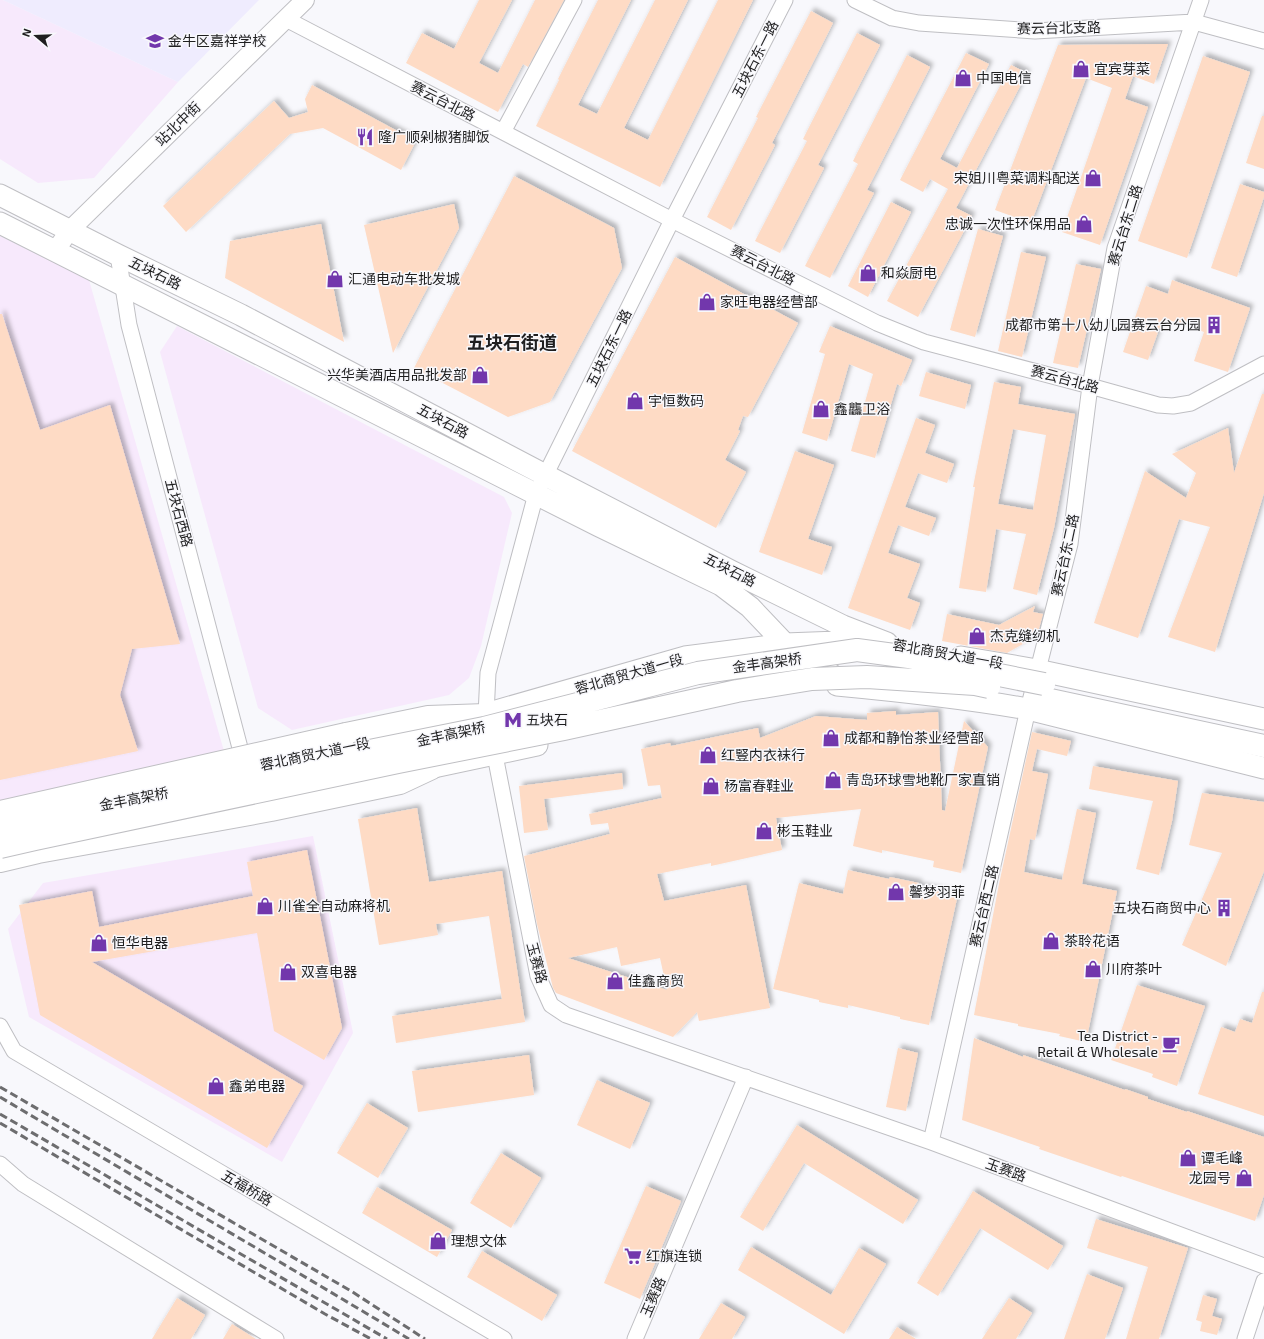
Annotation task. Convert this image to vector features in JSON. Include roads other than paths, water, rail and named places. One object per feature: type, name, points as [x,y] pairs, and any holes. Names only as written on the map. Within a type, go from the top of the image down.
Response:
[{"type":"highway","name":"金丰高架桥","points":[[0,828],[66,812],[484,728],[698,673],[856,650],[909,657],[1037,690]]},
{"type":"highway","name":"金丰高架桥","points":[[0,848],[50,835],[564,729],[737,691],[812,679],[867,676],[1037,690]]},
{"type":"highway","points":[[1037,690],[1264,731]]},
{"type":"highway","name":"蓉北商贸大道一段","points":[[1037,690],[1264,746]]},
{"type":"highway","points":[[0,812],[428,717],[486,715]]},
{"type":"highway","points":[[0,861],[38,852],[271,810],[400,783],[432,768]]},
{"type":"main road","name":"五块石路","points":[[0,195],[241,315],[545,476],[731,571],[829,620],[887,643]]},
{"type":"main road","name":"五块石路","points":[[0,223],[599,526],[721,585],[750,607],[785,644],[814,665],[853,687]]},
{"type":"main road","name":"蓉北商贸大道一段","points":[[0,821],[359,745],[486,715],[685,657],[785,644],[865,641],[887,643],[1037,690],[1264,768]]},
{"type":"main road","name":"蓉北商贸大道一段","points":[[0,852],[271,796],[432,768],[818,684],[983,702],[1037,690],[1264,719]]},
{"type":"street","name":"站北中街","points":[[56,251],[70,230],[305,0]]},
{"type":"street","points":[[503,132],[574,0]]},
{"type":"street","name":"五块石东一路","points":[[486,715],[488,673],[536,494],[672,220],[786,0]]},
{"type":"street","name":"赛云台北支路","points":[[855,0],[892,18],[919,23],[1035,31],[1194,22],[1264,41]]},
{"type":"street","name":"赛云台东二路","points":[[1037,690],[1070,544],[1090,386],[1115,248],[1201,0]]},
{"type":"street","name":"赛云台北路","points":[[286,19],[672,220],[877,322],[924,342],[1158,405],[1173,406],[1191,403],[1264,364]]},
{"type":"street","name":"五块石西路","points":[[118,255],[130,325],[246,769]]},
{"type":"street","name":"赛云台西二路","points":[[931,1142],[1037,690]]},
{"type":"street","name":"玉赛路","points":[[486,715],[495,754],[538,976],[551,1005],[566,1015],[931,1142],[1264,1266]]},
{"type":"street","name":"五福桥路","points":[[0,1026],[14,1051],[504,1339]]},
{"type":"street","name":"玉赛路","points":[[635,1339],[746,1077]]},
{"type":"street","points":[[0,1164],[24,1184],[276,1339]]},
{"type":"street","points":[[1245,1339],[1264,1281]]},
{"type":"railway","points":[[0,1087],[351,1291],[425,1339]]},
{"type":"railway","points":[[0,1097],[409,1339]]},
{"type":"railway","points":[[0,1114],[387,1339]]},
{"type":"railway","points":[[0,1123],[325,1314],[371,1339]]},
{"type":"place","name":"金牛区嘉祥学校","points":[[155,41]]},
{"type":"place","name":"宜宾芽菜","points":[[1081,69]]},
{"type":"place","name":"中国电信","points":[[963,78]]},
{"type":"place","name":"隆广顺剁椒猪脚饭","points":[[365,137]]},
{"type":"place","name":"宋姐川粤菜调料配送","points":[[1093,178]]},
{"type":"place","name":"忠诚一次性环保用品","points":[[1084,224]]},
{"type":"place","name":"和焱厨电","points":[[868,273]]},
{"type":"place","name":"汇通电动车批发城","points":[[335,279]]},
{"type":"place","name":"家旺电器经营部","points":[[707,302]]},
{"type":"place","name":"成都市第十八幼儿园赛云台分园","points":[[1214,325]]},
{"type":"place","name":"兴华美酒店用品批发部","points":[[480,375]]},
{"type":"place","name":"宇恒数码","points":[[635,401]]},
{"type":"place","name":"鑫龘卫浴","points":[[821,409]]},
{"type":"place","name":"杰克缝纫机","points":[[977,636]]},
{"type":"place","name":"五块石","points":[[513,720]]},
{"type":"place","name":"成都和静怡茶业经营部","points":[[831,738]]},
{"type":"place","name":"红豎内衣袜行","points":[[708,755]]},
{"type":"place","name":"青岛环球雪地靴厂家直销","points":[[833,780]]},
{"type":"place","name":"杨富春鞋业","points":[[711,786]]},
{"type":"place","name":"彬玉鞋业","points":[[764,831]]},
{"type":"place","name":"馨梦羽菲","points":[[896,892]]},
{"type":"place","name":"川雀全自动麻将机","points":[[265,906]]},
{"type":"place","name":"五块石商贸中心","points":[[1224,908]]},
{"type":"place","name":"茶聆花语","points":[[1051,941]]},
{"type":"place","name":"恒华电器","points":[[99,943]]},
{"type":"place","name":"川府茶叶","points":[[1093,969]]},
{"type":"place","name":"双喜电器","points":[[288,972]]},
{"type":"place","name":"佳鑫商贸","points":[[615,981]]},
{"type":"place","name":"Tea District - Retail & Wholesale","points":[[1171,1044]]},
{"type":"place","name":"鑫弟电器","points":[[216,1086]]},
{"type":"place","name":"谭毛峰","points":[[1188,1158]]},
{"type":"place","name":"龙园号","points":[[1244,1178]]},
{"type":"place","name":"理想文体","points":[[438,1241]]},
{"type":"place","name":"红旗连锁","points":[[633,1256]]},
{"type":"district","name":"五块石街道","points":[[512,343]]}]
